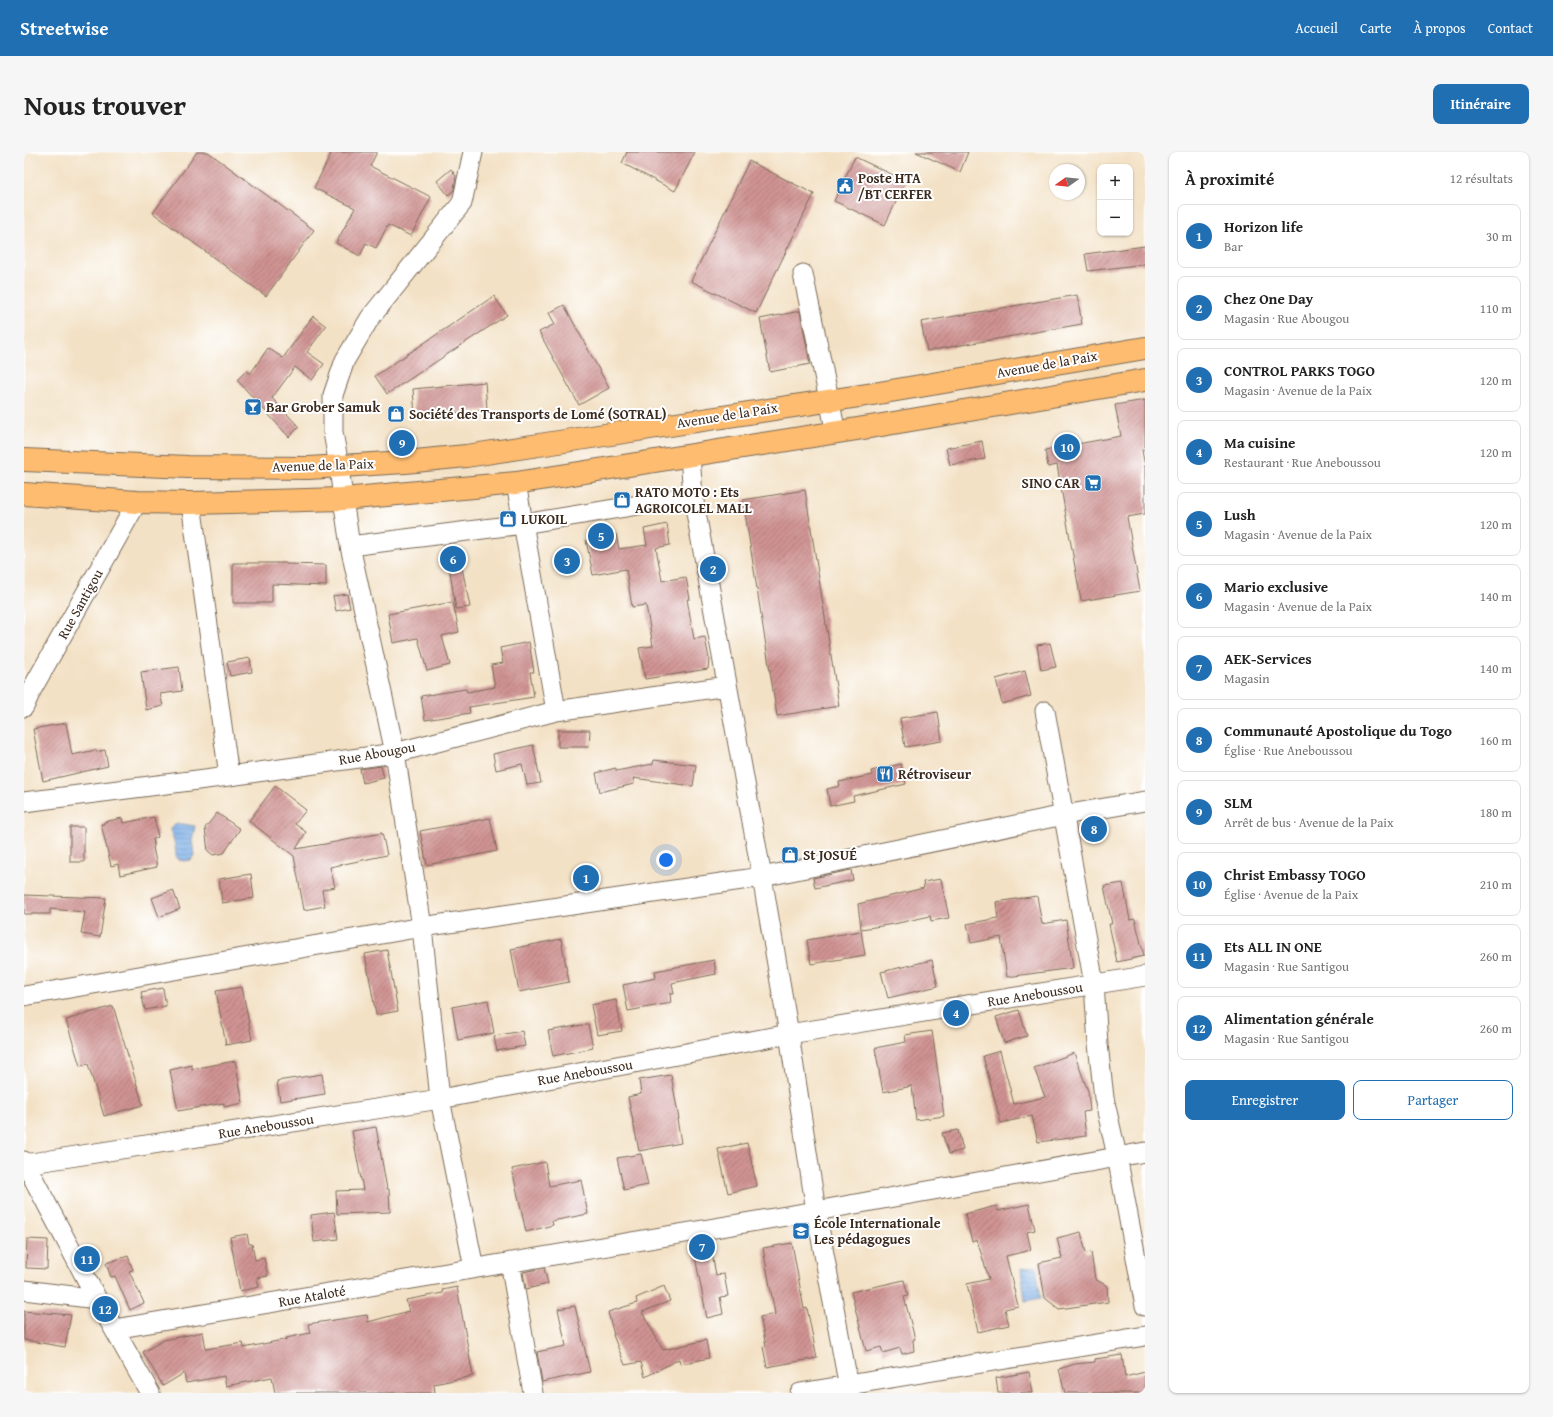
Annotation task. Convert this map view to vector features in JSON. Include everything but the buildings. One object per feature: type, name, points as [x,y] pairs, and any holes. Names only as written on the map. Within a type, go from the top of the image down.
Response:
[{"type":"main road","name":"Avenue de la Paix","points":[[24,460],[188,467],[309,468],[405,462],[466,456],[830,400],[1145,348]]},
{"type":"main road","points":[[24,494],[137,502],[191,503],[343,499],[516,483],[836,433],[1145,380]]},
{"type":"street","points":[[474,152],[462,203],[370,318],[345,360],[333,395],[333,432],[350,546],[395,752],[422,927],[440,1099],[474,1268]]},
{"type":"street","points":[[803,274],[836,433]]},
{"type":"street","points":[[690,456],[693,496],[726,686],[762,877],[789,1034],[816,1211],[849,1389]]},
{"type":"street","points":[[516,483],[556,711]]},
{"type":"street","points":[[350,546],[524,524],[693,496]]},
{"type":"street","name":"Rue Santigou","points":[[24,708],[32,689],[137,502]]},
{"type":"street","points":[[191,503],[229,776]]},
{"type":"street","name":"Rue Abougou","points":[[24,802],[229,776],[395,752],[556,711],[726,686]]},
{"type":"street","points":[[1045,711],[1094,984],[1100,1073],[1104,1098],[1117,1156],[1145,1306]]},
{"type":"street","points":[[24,996],[422,927],[762,877],[1064,815],[1145,801]]},
{"type":"street","name":"Rue Aneboussou","points":[[25,1163],[440,1099],[789,1034],[1145,976]]},
{"type":"street","name":"Rue Ataloté","points":[[114,1329],[816,1211],[1145,1152]]},
{"type":"street","points":[[25,1163],[97,1300],[150,1393]]},
{"type":"street","points":[[510,1262],[533,1393]]},
{"type":"street","points":[[24,1290],[97,1300]]},
{"type":"street","points":[[800,1393],[849,1389],[1145,1336]]},
{"type":"water","points":[[182,824],[195,826],[192,840],[194,855],[191,860],[179,860],[176,856],[175,845],[170,829],[173,825]]},
{"type":"water","points":[[1036,1266],[1041,1298],[1025,1301],[1021,1269]]},
{"type":"place","name":"Poste HTA /BT CERFER","points":[[845,186]]},
{"type":"place","name":"Bar Grober Samuk","points":[[253,407]]},
{"type":"place","name":"Société des Transports de Lomé (SOTRAL)","points":[[396,414]]},
{"type":"place","name":"SLM","points":[[402,443]]},
{"type":"place","name":"Christ Embassy TOGO","points":[[1067,447]]},
{"type":"place","name":"SINO CAR","points":[[1093,483]]},
{"type":"place","name":"RATO MOTO : Ets AGROICOLEL MALL","points":[[622,500]]},
{"type":"place","name":"LUKOIL","points":[[508,519]]},
{"type":"place","name":"Lush","points":[[601,536]]},
{"type":"place","name":"Mario exclusive","points":[[453,559]]},
{"type":"place","name":"CONTROL PARKS TOGO","points":[[567,561]]},
{"type":"place","name":"Chez One Day","points":[[713,569]]},
{"type":"place","name":"Rétroviseur","points":[[885,774]]},
{"type":"place","name":"Communauté Apostolique du Togo","points":[[1094,829]]},
{"type":"place","name":"St JOSUÉ","points":[[790,855]]},
{"type":"place","name":"Horizon life","points":[[586,878]]},
{"type":"place","name":"Ma cuisine","points":[[956,1013]]},
{"type":"place","name":"École Internationale Les pédagogues","points":[[801,1231]]},
{"type":"place","name":"AEK-Services","points":[[702,1247]]},
{"type":"place","name":"Ets ALL IN ONE","points":[[87,1259]]},
{"type":"place","name":"Alimentation générale","points":[[105,1309]]}]
